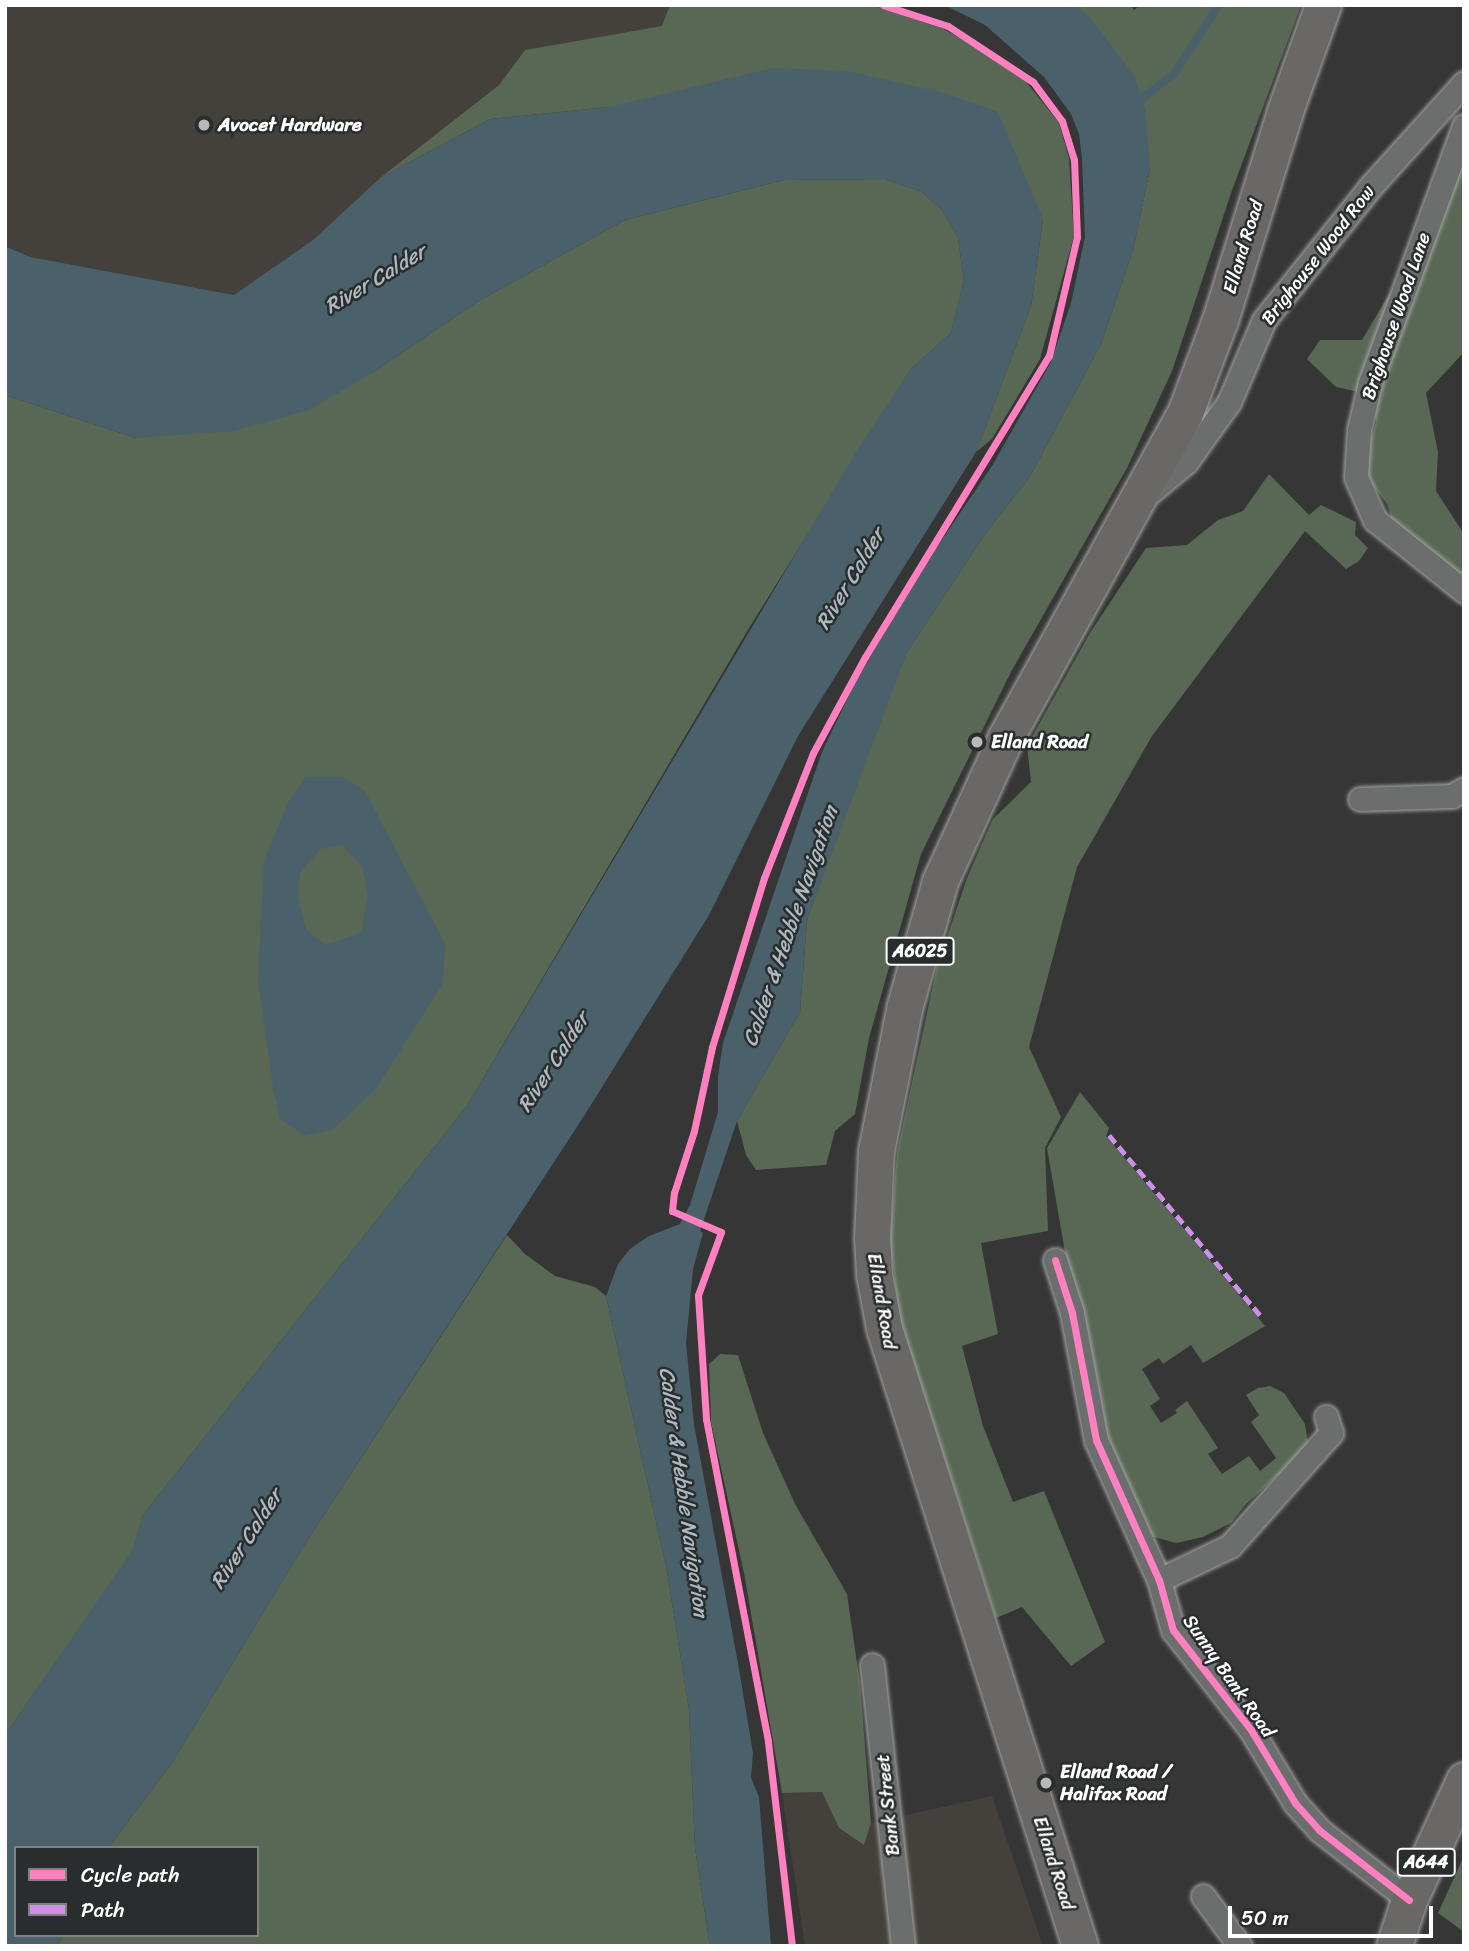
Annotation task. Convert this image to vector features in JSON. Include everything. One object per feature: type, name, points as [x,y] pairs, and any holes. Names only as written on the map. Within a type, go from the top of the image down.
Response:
[{"type":"main road","name":"Elland Road","points":[[1080,1946],[892,1357],[874,1274],[873,1190],[882,1113],[902,1018],[940,881],[1006,737],[1138,502],[1198,382],[1285,111],[1324,5]]},
{"type":"main road","name":"A644","points":[[1394,1946],[1409,1900],[1464,1780]]},
{"type":"street","name":"Brighouse Wood Row","points":[[1138,502],[1186,462],[1229,402],[1264,320],[1371,186],[1464,83]]},
{"type":"street","name":"Brighouse Wood Lane","points":[[1464,126],[1370,383],[1359,430],[1356,477],[1375,520],[1464,592]]},
{"type":"street","points":[[1360,799],[1452,796],[1464,789]]},
{"type":"street","name":"Sunny Bank Road","points":[[1055,1260],[1072,1312],[1096,1440],[1159,1580],[1173,1630],[1251,1730],[1294,1803],[1319,1830],[1409,1900]]},
{"type":"street","points":[[1159,1580],[1230,1546],[1331,1433],[1326,1417]]},
{"type":"street","name":"Bank Street","points":[[872,1665],[903,1946]]},
{"type":"street","points":[[1203,1896],[1240,1946]]},
{"type":"shaded area","name":"Avocet Hardware","points":[[5,5],[670,5],[663,26],[525,50],[499,85],[380,178],[313,240],[234,295],[30,257],[5,246]]},
{"type":"shaded area","points":[[822,1792],[839,1828],[864,1845],[871,1823],[992,1796],[1043,1946],[805,1946],[782,1793]]},
{"type":"green space","points":[[670,5],[872,5],[944,29],[970,44],[1024,79],[1059,123],[1069,158],[1074,236],[1040,359],[992,439],[976,452],[1031,306],[1043,219],[609,107],[490,119],[380,178],[499,85],[525,50],[662,26]]},
{"type":"green space","points":[[1075,5],[1131,5],[1134,10],[1141,5],[1301,5],[1231,193],[1172,371],[1127,468],[1012,670],[921,854],[869,1038],[855,1114],[835,1131],[826,1165],[756,1170],[746,1155],[737,1121],[800,1012],[807,920],[888,697],[907,652],[985,534],[1029,478],[1101,344],[1133,250],[1150,169]]},
{"type":"green space","points":[[1464,152],[1464,352],[1426,393],[1438,452],[1436,491],[1464,534],[1464,575],[1420,562],[1396,533],[1387,504],[1362,471],[1376,422],[1373,395],[1336,387],[1307,359],[1320,340],[1362,340],[1388,296],[1437,229]]},
{"type":"green space","points":[[885,179],[922,192],[942,210],[958,238],[964,281],[951,333],[911,369],[749,628],[467,1106],[143,1515],[133,1551],[5,1735],[5,395],[136,438],[372,373],[477,302],[625,220],[784,180]]},
{"type":"green space","points":[[1269,474],[1309,515],[1321,505],[1356,522],[1355,535],[1368,548],[1359,561],[1346,569],[1305,531],[1152,736],[1077,867],[1029,1047],[1061,1117],[1045,1148],[1048,1231],[981,1243],[998,1334],[962,1346],[983,1426],[1013,1502],[1044,1491],[1105,1642],[1071,1666],[1022,1607],[996,1618],[899,1316],[890,1240],[897,1152],[937,967],[967,878],[993,819],[1031,782],[1027,746],[1090,633],[1146,548],[1187,545],[1218,520],[1243,511]]},
{"type":"green space","points":[[1080,1092],[1109,1128],[1106,1136],[1265,1326],[1203,1363],[1191,1345],[1163,1364],[1159,1358],[1142,1369],[1160,1399],[1150,1406],[1161,1423],[1177,1413],[1175,1410],[1187,1401],[1218,1448],[1208,1454],[1222,1474],[1249,1456],[1260,1471],[1276,1458],[1251,1422],[1259,1415],[1246,1395],[1258,1388],[1270,1386],[1284,1393],[1305,1424],[1308,1442],[1299,1456],[1246,1504],[1231,1523],[1203,1537],[1176,1543],[1154,1537],[1140,1519],[1116,1467],[1084,1362],[1047,1148]]},
{"type":"green space","points":[[507,1235],[525,1254],[555,1276],[595,1287],[606,1296],[667,1571],[689,1710],[695,1848],[710,1946],[58,1946],[61,1937],[259,1937],[259,1846],[110,1846],[172,1763],[303,1547]]},
{"type":"green space","points":[[720,1354],[738,1355],[763,1433],[795,1504],[847,1594],[860,1684],[871,1823],[864,1845],[839,1828],[822,1792],[782,1793],[744,1573],[711,1422],[709,1364]]},
{"type":"green space","points":[[1464,1856],[1464,1932],[1438,1913]]},
{"type":"water","name":"Calder & Hebble Navigation","points":[[944,5],[1075,5],[1088,15],[1134,75],[1145,109],[1150,169],[1133,250],[1101,344],[1029,478],[985,534],[907,652],[807,920],[800,1012],[737,1121],[700,1231],[703,1233],[693,1269],[686,1343],[694,1424],[753,1753],[751,1778],[759,1797],[771,1946],[710,1946],[695,1848],[689,1710],[667,1571],[606,1296],[618,1264],[630,1249],[649,1236],[680,1224],[690,1205],[718,1112],[718,1076],[723,1043],[822,752],[855,683],[918,575],[992,466],[1051,362],[1071,303],[1085,237],[1082,158],[1079,134],[1071,114],[1044,77],[985,25]]},
{"type":"water","name":"River Calder","points":[[772,68],[847,71],[945,93],[998,112],[1043,219],[1031,306],[976,452],[798,736],[709,915],[584,1116],[303,1547],[172,1763],[110,1846],[14,1846],[14,1937],[61,1937],[58,1946],[5,1946],[5,1735],[132,1551],[143,1515],[467,1106],[858,449],[911,369],[951,333],[964,281],[958,238],[942,210],[922,192],[885,179],[784,180],[625,220],[477,302],[372,373],[309,410],[234,431],[136,438],[5,395],[5,246],[30,257],[234,295],[313,240],[380,178],[490,119],[609,107]]},
{"type":"water","points":[[306,777],[344,777],[365,791],[445,944],[443,983],[376,1089],[332,1130],[305,1136],[280,1119],[272,1083],[258,979],[264,860],[288,803]],"holes":[[[342,845],[362,866],[368,895],[362,932],[325,945],[306,929],[298,898],[300,873],[320,849]]]},
{"type":"waterway","points":[[1136,103],[1174,74],[1219,5]]},
{"type":"marked path","points":[[1109,1135],[1260,1315]]},
{"type":"cycle path","points":[[792,1946],[768,1741],[706,1419],[698,1295],[721,1232],[672,1211],[674,1193],[694,1131],[712,1047],[764,878],[813,753],[865,657],[1049,356],[1077,237],[1074,160],[1062,121],[1033,82],[948,26],[883,5]]},
{"type":"cycle path","points":[[1055,1260],[1072,1313],[1096,1440],[1159,1580],[1173,1630],[1251,1730],[1295,1803],[1319,1830],[1409,1900]]},
{"type":"place","name":"Avocet Hardware","points":[[204,125]]},
{"type":"place","name":"Elland Road","points":[[977,742]]},
{"type":"place","name":"Elland Road / Halifax Road","points":[[1046,1783]]}]
